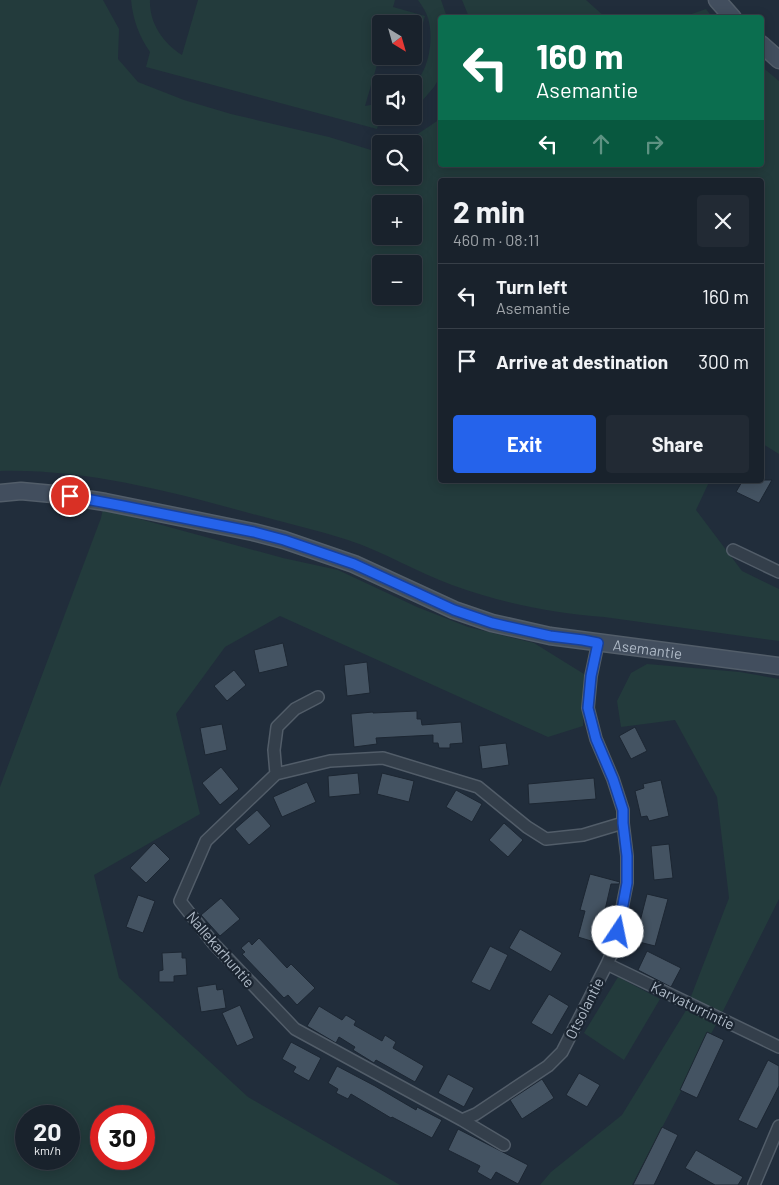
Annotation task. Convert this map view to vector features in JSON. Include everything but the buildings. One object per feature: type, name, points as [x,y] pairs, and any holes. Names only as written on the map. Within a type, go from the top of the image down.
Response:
[{"type":"main road","points":[[717,0],[730,15]]},
{"type":"main road","points":[[764,47],[779,60]]},
{"type":"main road","name":"Asemantie","points":[[0,493],[21,491],[53,494],[105,502],[254,532],[284,540],[354,564],[454,610],[492,623],[550,636],[779,666]]},
{"type":"street","points":[[733,550],[779,572]]},
{"type":"street","name":"Otsolantie","points":[[462,1120],[476,1114],[548,1066],[562,1052],[614,948],[627,883],[627,856],[623,810],[613,779],[596,739],[588,708],[591,676],[598,643]]},
{"type":"street","points":[[318,698],[295,710],[278,727],[274,750],[276,774],[330,761],[383,758],[478,787],[527,827],[546,839],[582,835],[623,823]]},
{"type":"street","name":"Nallekarhuntie","points":[[276,774],[206,841],[180,901],[213,944],[295,1029],[462,1120]]},
{"type":"street","name":"Karvaturrintie","points":[[607,964],[779,1047]]},
{"type":"street","points":[[462,1120],[504,1145]]},
{"type":"street","points":[[754,1185],[779,1126]]},
{"type":"green space","points":[[0,0],[103,0],[119,29],[118,59],[138,82],[184,100],[231,114],[329,137],[372,150],[372,185],[422,185],[422,135],[416,135],[438,120],[438,167],[764,167],[764,68],[779,81],[779,454],[764,445],[764,178],[438,178],[438,483],[709,483],[696,510],[742,571],[779,589],[779,641],[565,613],[527,606],[489,597],[452,585],[375,550],[311,529],[126,483],[32,471],[0,471]]},
{"type":"green space","points":[[131,0],[150,0],[152,17],[158,32],[169,45],[182,55],[198,0],[395,0],[393,7],[421,15],[372,15],[372,65],[377,65],[374,75],[372,75],[372,82],[365,106],[372,105],[372,125],[378,125],[377,129],[146,67],[150,52],[137,28]]},
{"type":"green space","points":[[418,0],[441,0],[446,15],[438,15],[438,80],[422,101],[420,75],[427,61],[431,36],[428,20]]},
{"type":"green space","points":[[462,0],[586,0],[603,15],[468,15]]},
{"type":"green space","points":[[706,9],[710,15],[689,15]]},
{"type":"green space","points":[[422,15],[425,16],[422,27]]},
{"type":"green space","points":[[103,509],[283,558],[338,570],[417,607],[468,627],[534,643],[584,674],[583,726],[548,737],[280,616],[225,647],[176,714],[200,814],[94,875],[119,978],[248,1097],[400,1185],[0,1185],[0,787]]},
{"type":"green space","points":[[647,664],[740,672],[779,679],[779,899],[632,1185],[540,1185],[551,1172],[622,1115],[685,1012],[729,898],[717,797],[675,720],[621,727],[617,701],[631,673]]},
{"type":"green space","points":[[618,977],[660,999],[624,1060],[584,1033]]},
{"type":"route","points":[[70,496],[254,532],[284,540],[354,564],[454,610],[492,623],[550,636],[598,643],[591,676],[588,708],[596,739],[613,779],[623,810],[627,883],[618,932]]}]
